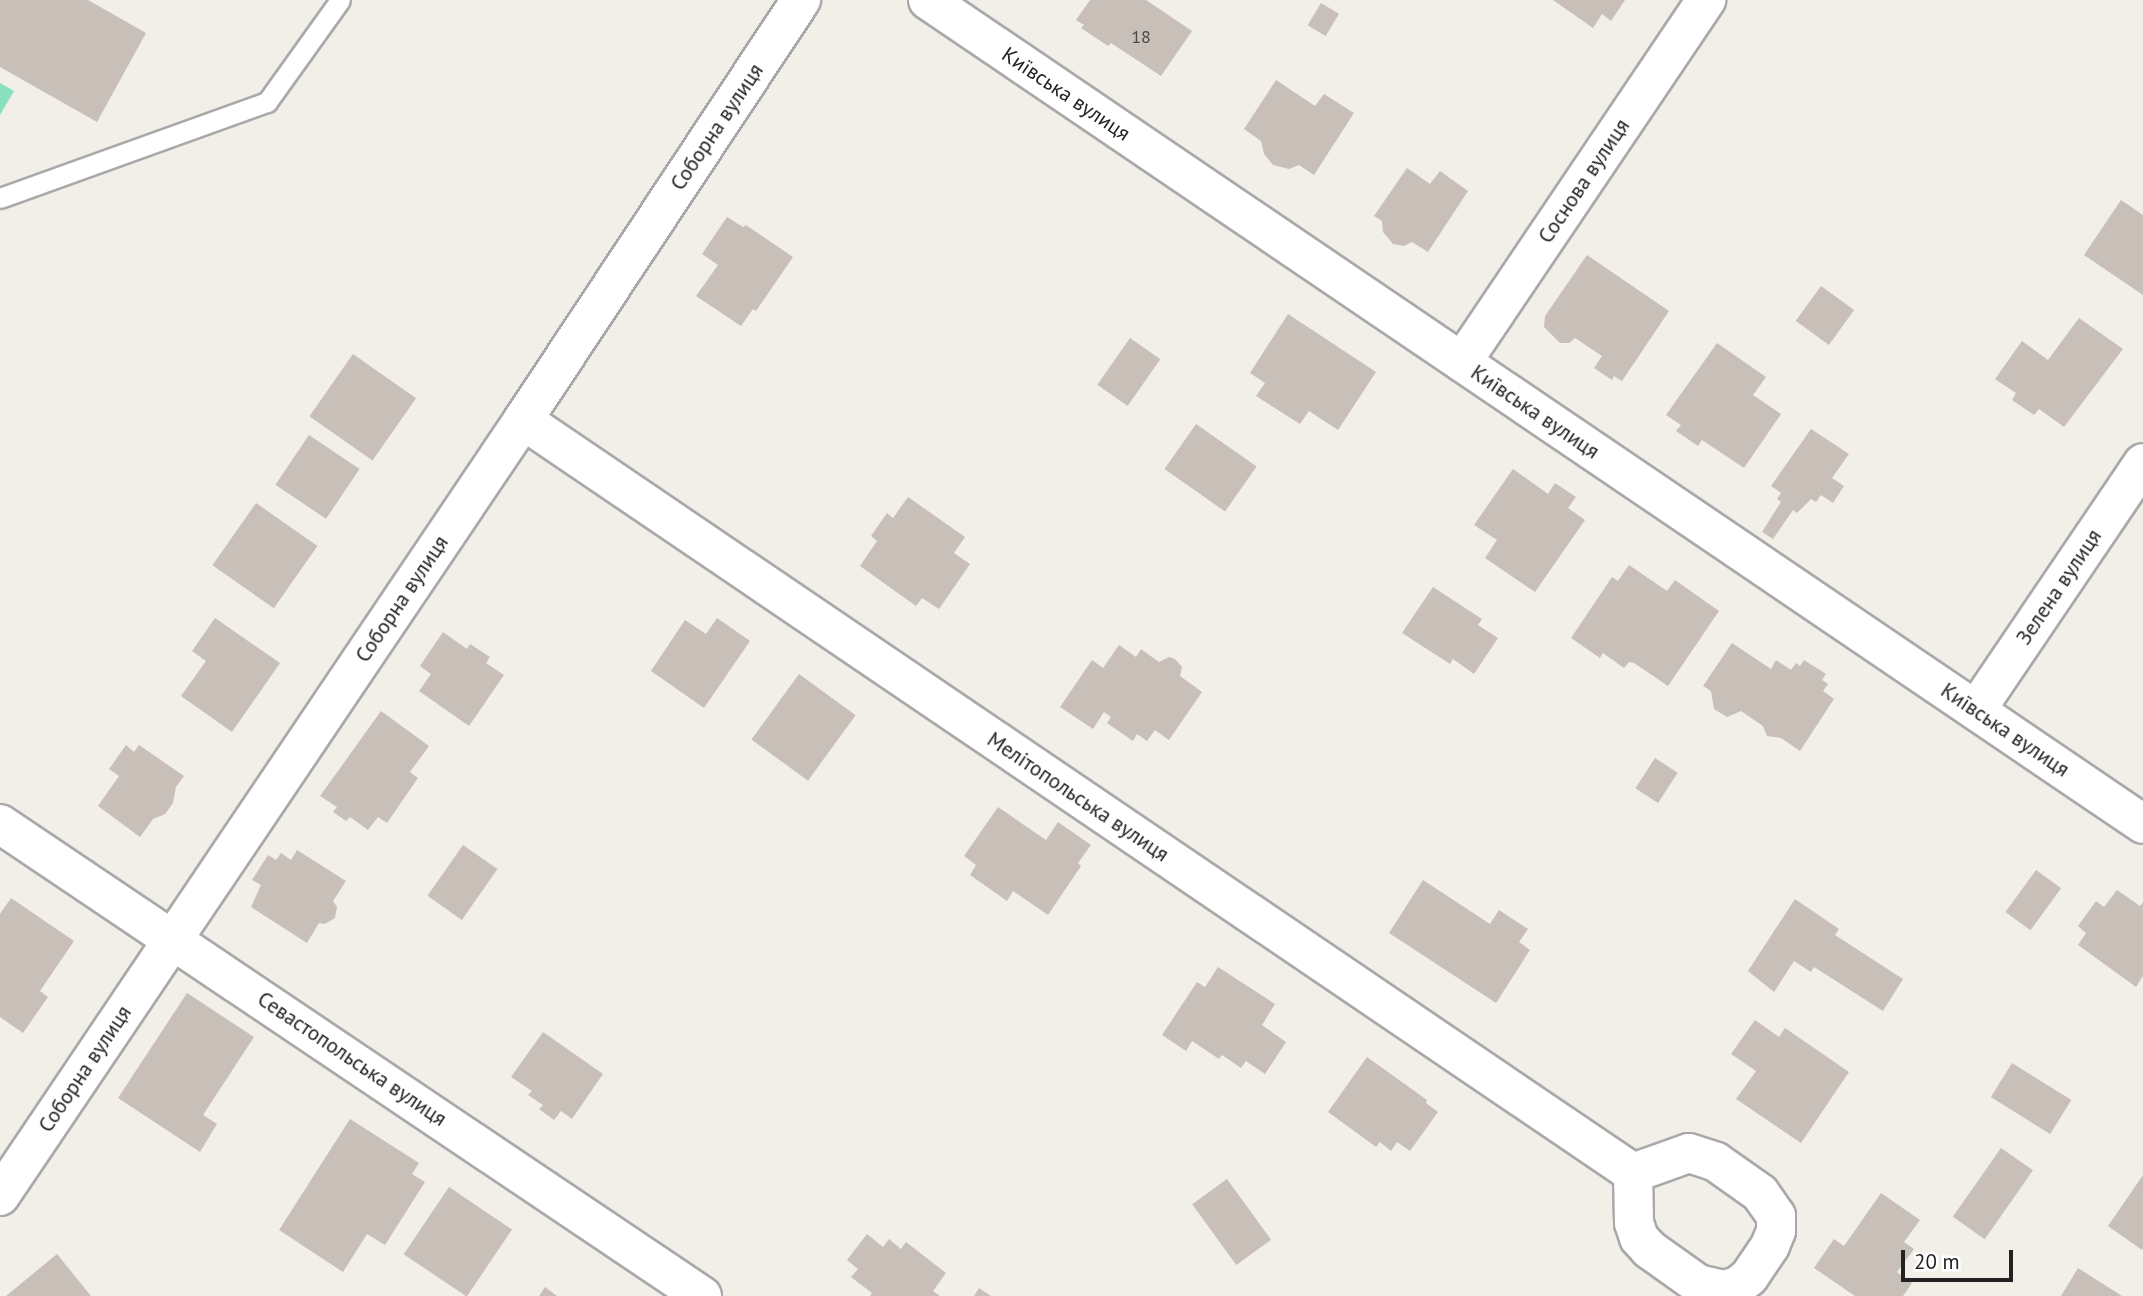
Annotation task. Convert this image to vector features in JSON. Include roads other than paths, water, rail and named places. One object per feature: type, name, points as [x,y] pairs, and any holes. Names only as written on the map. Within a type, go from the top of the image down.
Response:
[{"type":"street","name":"Соборна вулиця","points":[[0,1196],[523,420],[801,0]]},
{"type":"street","name":"Київська вулиця","points":[[928,0],[2143,824]]},
{"type":"street","name":"Соснова вулиця","points":[[1462,362],[1706,0]]},
{"type":"street","name":"Мелітопольська вулиця","points":[[523,420],[1633,1173]]},
{"type":"street","name":"Зелена вулиця","points":[[1976,710],[2143,463]]},
{"type":"street","name":"Севастопольська вулиця","points":[[0,824],[702,1296]]},
{"type":"lane","points":[[0,198],[267,102],[340,0]]}]
